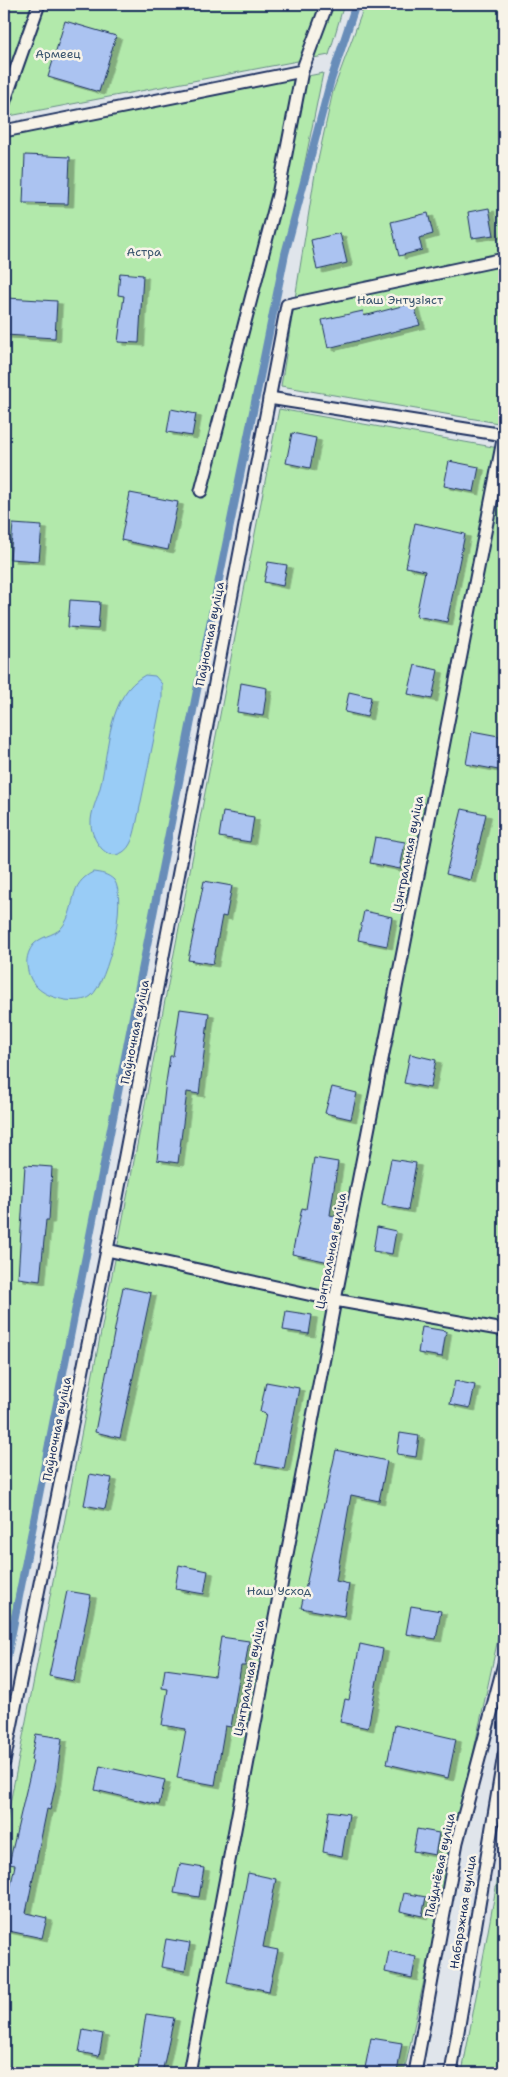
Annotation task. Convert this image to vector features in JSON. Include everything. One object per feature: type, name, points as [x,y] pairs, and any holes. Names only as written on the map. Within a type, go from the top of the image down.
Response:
[{"type":"lane","points":[[4,103],[39,4]]},
{"type":"lane","points":[[201,491],[278,196],[302,71],[327,4]]},
{"type":"lane","points":[[4,131],[302,71]]},
{"type":"lane","name":"Паўночная вуліца","points":[[4,1762],[107,1250],[287,306],[504,259]]},
{"type":"lane","points":[[269,398],[504,435]]},
{"type":"lane","name":"Цэнтральная вуліца","points":[[189,2073],[335,1300],[504,435]]},
{"type":"lane","points":[[107,1250],[335,1300],[504,1330]]},
{"type":"lane","name":"Паўднёвая вуліца","points":[[415,2073],[457,1842],[504,1664]]},
{"type":"lane","name":"Набярэжная вуліца","points":[[451,2073],[504,1755]]},
{"type":"green space","name":"Армеец","points":[[4,4],[344,4],[329,55],[4,117]]},
{"type":"green space","name":"Наш Энтузіяст","points":[[365,4],[504,4],[504,424],[281,386],[315,174],[333,91]]},
{"type":"green space","name":"Астра","points":[[323,73],[4,1655],[4,136]]},
{"type":"green space","name":"Наш Усход","points":[[279,409],[504,449],[504,1611],[404,2073],[4,2073],[4,1835]]},
{"type":"green space","points":[[504,1844],[504,2073],[462,2073]]},
{"type":"water","points":[[145,675],[155,676],[162,684],[162,699],[133,837],[126,850],[117,855],[111,854],[101,848],[94,837],[91,825],[92,815],[101,784],[112,724],[117,709],[124,695],[133,684]]},
{"type":"water","points":[[93,872],[112,878],[118,890],[119,904],[114,940],[104,974],[97,988],[86,999],[68,1000],[51,996],[39,989],[31,979],[27,965],[28,954],[32,946],[38,941],[55,933],[62,927],[69,916],[76,889],[85,877]]},
{"type":"building","points":[[65,21],[116,36],[99,92],[48,77]]},
{"type":"building","points":[[25,155],[70,157],[68,204],[23,203]]},
{"type":"building","points":[[489,208],[494,235],[472,238],[468,212]]},
{"type":"building","points":[[428,213],[433,234],[419,238],[422,250],[399,256],[391,222]]},
{"type":"building","points":[[340,233],[347,263],[317,270],[311,240]]},
{"type":"building","points":[[120,273],[143,275],[139,343],[118,342],[124,296],[118,295]]},
{"type":"building","points":[[7,298],[57,301],[55,338],[5,335]]},
{"type":"building","points":[[413,303],[420,325],[328,348],[322,320],[363,311],[364,316]]},
{"type":"building","points":[[171,409],[196,414],[192,436],[167,432]]},
{"type":"building","points":[[292,433],[316,438],[310,468],[286,463]]},
{"type":"building","points":[[449,461],[479,467],[474,492],[444,486]]},
{"type":"building","points":[[130,493],[178,502],[168,550],[121,540]]},
{"type":"building","points":[[415,523],[465,534],[447,622],[416,616],[425,571],[406,567]]},
{"type":"building","points":[[13,524],[42,526],[39,561],[10,559]]},
{"type":"building","points":[[268,562],[287,565],[283,586],[264,582]]},
{"type":"building","points":[[70,600],[100,602],[98,629],[68,627]]},
{"type":"building","points":[[415,665],[438,670],[432,699],[408,694]]},
{"type":"building","points":[[241,683],[267,688],[263,716],[237,712]]},
{"type":"building","points":[[349,692],[371,697],[367,717],[345,712]]},
{"type":"building","points":[[472,731],[504,737],[504,771],[466,764]]},
{"type":"building","points":[[462,809],[486,814],[471,880],[446,874]]},
{"type":"building","points":[[223,812],[254,817],[250,842],[219,837]]},
{"type":"building","points":[[375,837],[405,842],[400,869],[370,863]]},
{"type":"building","points":[[204,881],[232,886],[226,917],[222,916],[213,964],[188,960]]},
{"type":"building","points":[[364,911],[392,917],[387,946],[358,940]]},
{"type":"building","points":[[180,1009],[209,1013],[199,1094],[187,1092],[178,1163],[157,1160],[170,1056],[173,1056]]},
{"type":"building","points":[[410,1054],[436,1060],[430,1088],[404,1083]]},
{"type":"building","points":[[332,1087],[357,1093],[351,1119],[325,1113]]},
{"type":"building","points":[[314,1158],[338,1162],[330,1215],[339,1217],[329,1262],[292,1254],[302,1208],[306,1209]]},
{"type":"building","points":[[391,1159],[416,1163],[408,1210],[382,1205]]},
{"type":"building","points":[[25,1165],[52,1167],[49,1220],[46,1220],[40,1281],[18,1278]]},
{"type":"building","points":[[377,1227],[396,1231],[392,1254],[373,1251]]},
{"type":"building","points":[[123,1287],[151,1293],[120,1438],[95,1432]]},
{"type":"building","points":[[286,1311],[312,1315],[309,1334],[283,1330]]},
{"type":"building","points":[[422,1327],[446,1331],[442,1357],[418,1353]]},
{"type":"building","points":[[455,1381],[475,1385],[470,1408],[450,1404]]},
{"type":"building","points":[[266,1382],[299,1388],[284,1469],[256,1464],[266,1414],[260,1412]]},
{"type":"building","points":[[400,1433],[419,1436],[416,1457],[397,1454]]},
{"type":"building","points":[[336,1450],[387,1461],[379,1501],[351,1495],[336,1581],[349,1584],[344,1616],[301,1608]]},
{"type":"building","points":[[90,1474],[112,1478],[105,1509],[84,1505]]},
{"type":"building","points":[[179,1565],[208,1571],[204,1594],[175,1589]]},
{"type":"building","points":[[67,1591],[91,1595],[74,1681],[49,1676]]},
{"type":"building","points":[[411,1606],[441,1611],[436,1639],[406,1634]]},
{"type":"building","points":[[221,1637],[249,1641],[245,1666],[241,1666],[231,1727],[225,1726],[215,1785],[177,1778],[186,1729],[162,1725],[168,1689],[162,1688],[165,1669],[215,1676]]},
{"type":"building","points":[[360,1644],[383,1649],[368,1728],[340,1722],[345,1699],[349,1700]]},
{"type":"building","points":[[395,1725],[456,1739],[448,1778],[387,1764]]},
{"type":"building","points":[[36,1734],[62,1738],[56,1783],[50,1810],[47,1809],[26,1913],[47,1918],[42,1938],[4,1930],[4,1918],[15,1865],[9,1864],[33,1761],[31,1760]]},
{"type":"building","points":[[100,1766],[165,1780],[159,1805],[95,1790]]},
{"type":"building","points":[[329,1811],[349,1814],[342,1856],[323,1852]]},
{"type":"building","points":[[417,1829],[439,1833],[435,1855],[413,1851]]},
{"type":"building","points":[[180,1864],[204,1868],[199,1897],[174,1893]]},
{"type":"building","points":[[248,1873],[276,1879],[263,1947],[278,1950],[269,1991],[227,1982]]},
{"type":"building","points":[[404,1893],[426,1897],[422,1916],[400,1911]]},
{"type":"building","points":[[166,1939],[190,1943],[185,1971],[161,1967]]},
{"type":"building","points":[[389,1951],[416,1957],[412,1978],[385,1972]]},
{"type":"building","points":[[146,2014],[174,2018],[162,2073],[137,2073]]},
{"type":"building","points":[[83,2030],[103,2034],[99,2056],[79,2052]]},
{"type":"building","points":[[371,2038],[402,2043],[397,2073],[364,2073]]},
{"type":"waterway","points":[[4,1673],[212,614],[285,254],[330,83],[356,4]]}]
